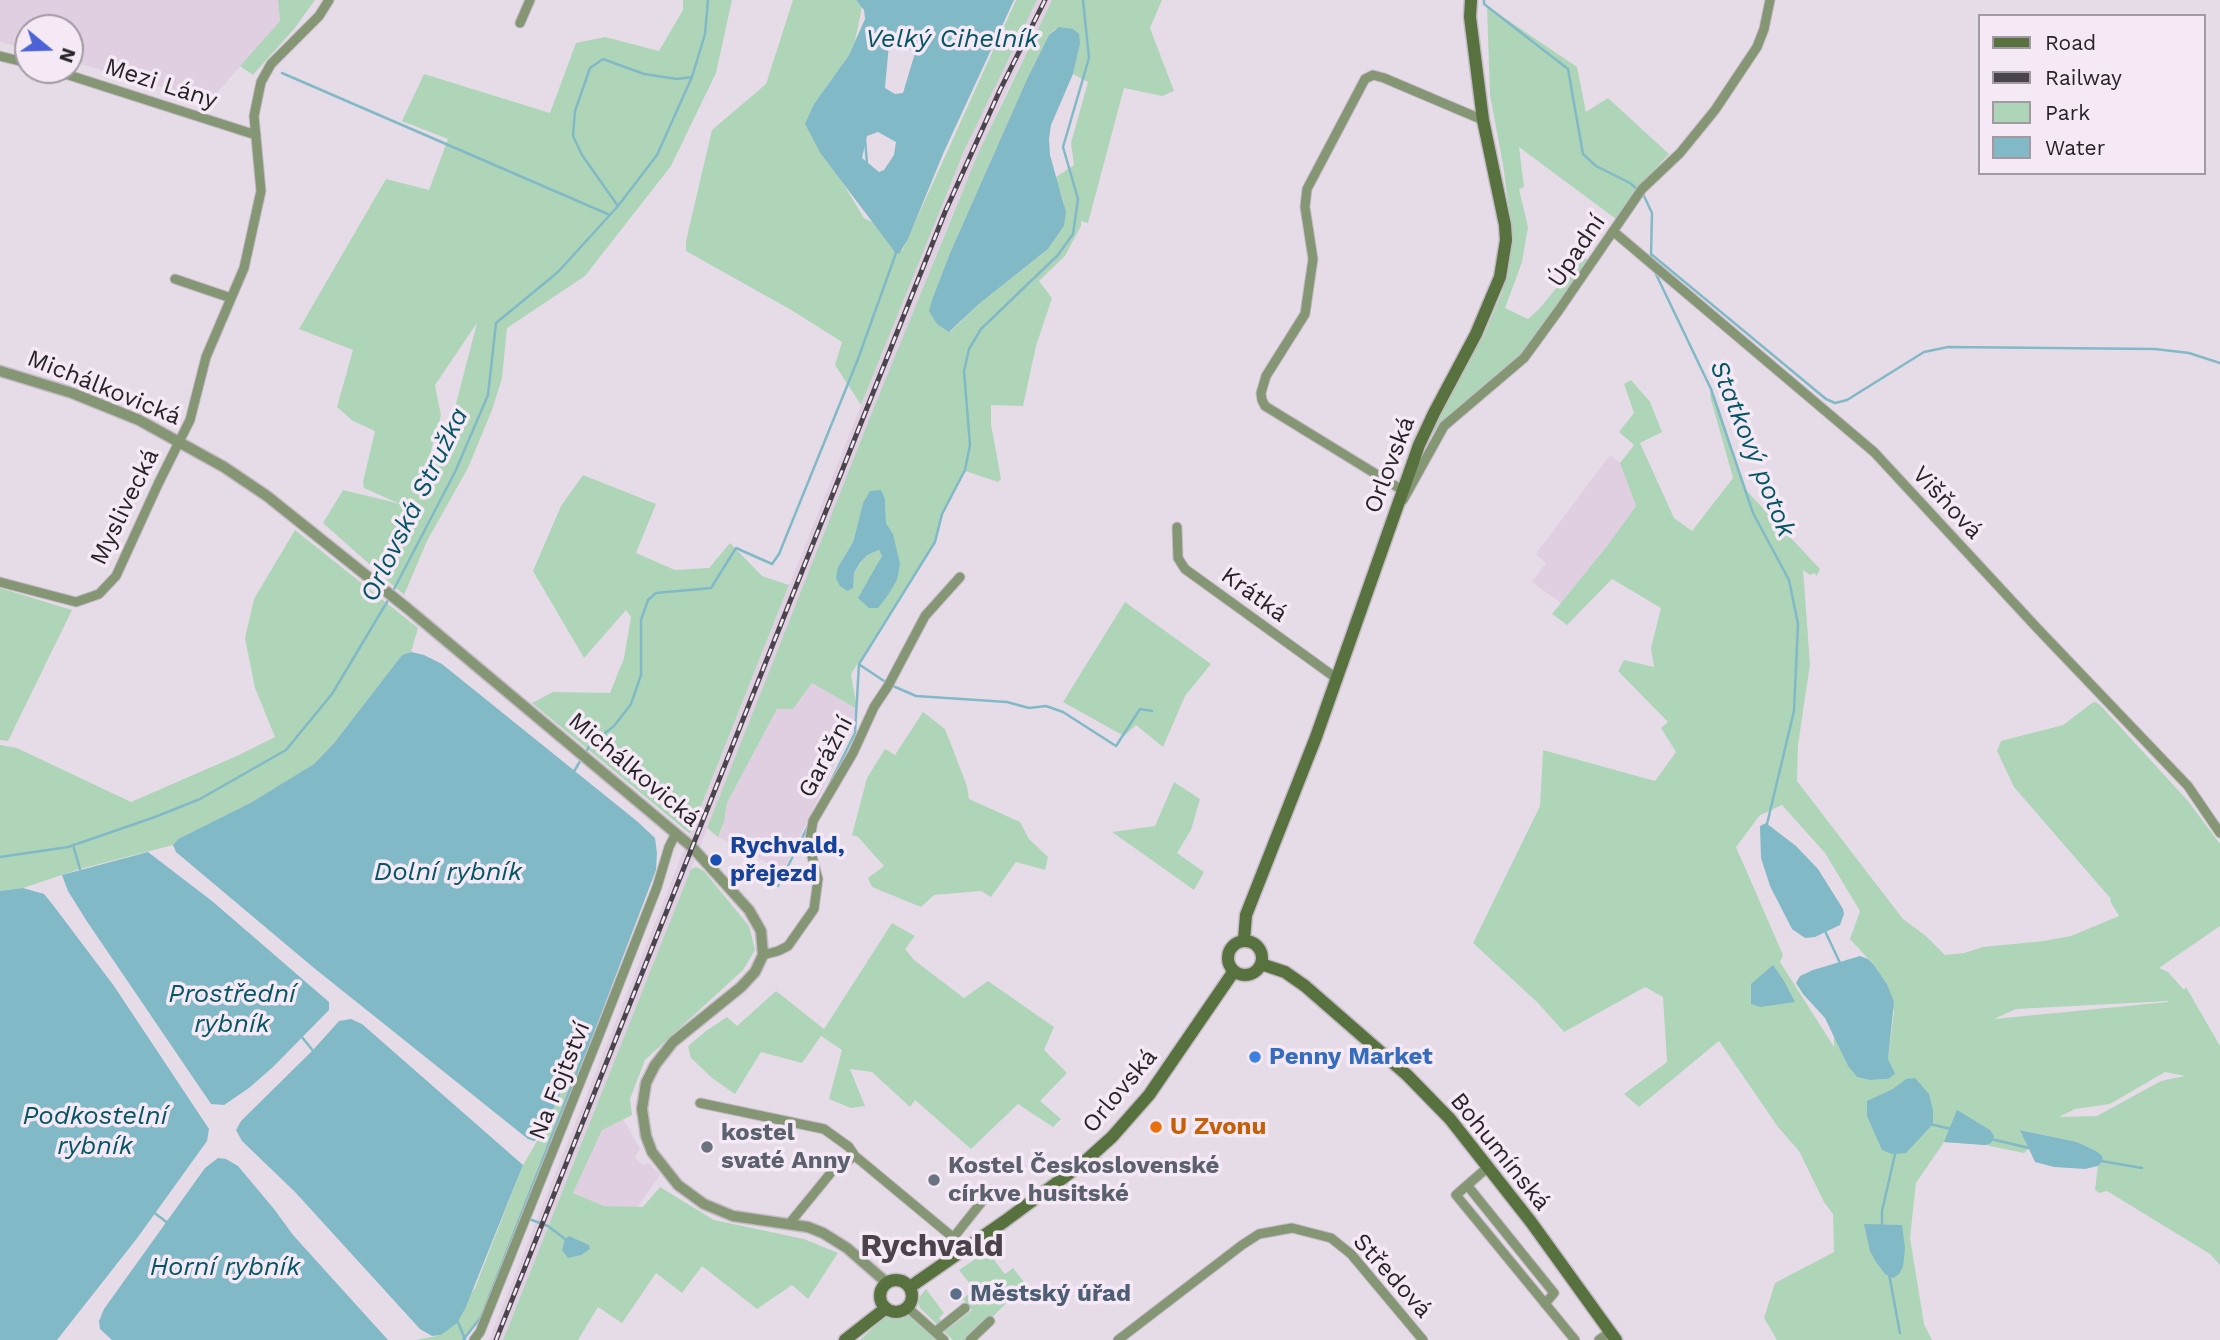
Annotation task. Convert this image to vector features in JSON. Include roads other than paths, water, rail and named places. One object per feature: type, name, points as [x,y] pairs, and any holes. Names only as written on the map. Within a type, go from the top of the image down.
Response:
[{"type":"main road","name":"Orlovská","points":[[1244,940],[1246,915],[1316,737],[1395,509],[1434,413],[1476,334],[1500,277],[1505,247],[1505,225],[1483,120],[1470,17],[1471,0]]},
{"type":"main road","points":[[1244,940],[1250,941],[1259,947],[1263,958],[1261,964],[1250,974],[1234,971],[1228,955],[1233,945],[1244,940]]},
{"type":"main road","name":"Bohumínská","points":[[1261,964],[1285,972],[1305,986],[1370,1042],[1450,1119],[1531,1222],[1613,1336]]},
{"type":"main road","name":"Orlovská","points":[[910,1287],[967,1250],[1082,1164],[1112,1137],[1149,1095],[1234,971]]},
{"type":"main road","points":[[897,1280],[910,1287],[912,1298],[907,1307],[899,1311],[886,1308],[881,1295],[887,1283],[897,1280]]},
{"type":"main road","points":[[845,1340],[886,1308]]},
{"type":"street","name":"Myslivecká","points":[[0,582],[76,603],[99,594],[116,576],[190,420],[206,357],[244,268],[261,191],[254,116],[261,82],[271,64],[319,16],[329,0]]},
{"type":"street","points":[[520,23],[530,0]]},
{"type":"street","name":"Úpadní","points":[[1395,509],[1416,481],[1444,426],[1524,358],[1640,193],[1680,153],[1746,65],[1765,29],[1770,0]]},
{"type":"street","points":[[1402,491],[1265,406],[1261,393],[1266,376],[1305,314],[1313,259],[1306,207],[1307,189],[1365,79],[1373,75],[1384,78],[1483,120]]},
{"type":"street","name":"Mezi Lány","points":[[84,80],[256,135]]},
{"type":"street","name":"Višňová","points":[[1614,232],[1874,452],[2188,786],[2220,833]]},
{"type":"street","points":[[175,279],[231,298]]},
{"type":"street","name":"Michálkovická","points":[[0,370],[72,393],[139,420],[180,441],[267,496],[407,608],[676,834],[710,866],[749,910],[761,931],[763,955]]},
{"type":"street","name":"Krátká","points":[[1177,527],[1178,558],[1185,569],[1336,678]]},
{"type":"street","name":"Garážní","points":[[763,955],[788,946],[814,909],[818,878],[809,845],[813,821],[853,753],[874,707],[925,616],[960,578]]},
{"type":"street","name":"Na Fojtství","points":[[474,1340],[480,1332],[589,1060],[676,834]]},
{"type":"street","points":[[763,955],[755,972],[741,987],[673,1042],[661,1056],[646,1083],[642,1101],[649,1143],[657,1160],[691,1196],[733,1216],[815,1230],[838,1241],[887,1283]]},
{"type":"street","points":[[700,1103],[824,1129],[849,1147],[855,1156],[967,1250]]},
{"type":"street","points":[[789,1224],[834,1170],[855,1156]]},
{"type":"street","points":[[1488,1167],[1456,1195],[1575,1340]]},
{"type":"street","points":[[1467,1185],[1554,1293],[1545,1304]]},
{"type":"street","points":[[953,1238],[988,1194]]},
{"type":"street","name":"Středová","points":[[1118,1340],[1242,1245],[1259,1234],[1292,1227],[1331,1238],[1351,1254],[1423,1340]]},
{"type":"street","points":[[907,1307],[944,1340]]},
{"type":"street","points":[[935,1332],[965,1308]]},
{"type":"street","points":[[970,1340],[990,1321]]},
{"type":"street","points":[[1599,1340],[1613,1336]]},
{"type":"water","name":"Velký Cihelník","points":[[856,0],[1014,0],[899,254],[821,154],[805,124],[814,104],[849,55],[865,19],[864,10]],"holes":[[[894,36],[915,53],[903,93],[895,94],[885,88],[889,44]],[[878,132],[896,142],[894,155],[884,170],[879,172],[862,158],[867,136]]]},
{"type":"water","points":[[1059,27],[1073,29],[1079,34],[1080,44],[1073,74],[1051,125],[1049,139],[1050,155],[1066,212],[1064,226],[1048,249],[979,304],[949,332],[937,324],[929,311],[933,297],[1027,79],[1049,35]]},
{"type":"water","points":[[881,490],[885,499],[886,523],[893,534],[900,564],[897,580],[888,595],[878,608],[869,608],[858,598],[882,556],[879,550],[867,555],[860,563],[854,573],[853,588],[847,591],[840,586],[836,578],[838,567],[853,542],[863,503],[870,491]]},
{"type":"water","name":"Dolní rybník","points":[[411,652],[442,664],[655,838],[656,870],[587,1051],[571,1071],[543,1131],[534,1141],[528,1139],[314,968],[176,852],[173,845],[178,839],[252,802],[314,764],[334,743],[402,655]]},
{"type":"water","points":[[1766,823],[1796,846],[1818,869],[1843,909],[1840,925],[1815,937],[1805,938],[1792,929],[1770,886],[1761,858],[1760,826]]},
{"type":"water","name":"Prostřední rybník","points":[[148,852],[212,901],[329,1002],[329,1010],[273,1067],[224,1105],[211,1104],[86,920],[68,891],[62,875]]},
{"type":"water","name":"Podkostelní rybník","points":[[23,888],[44,894],[53,905],[114,986],[209,1129],[207,1141],[138,1237],[57,1340],[0,1340],[0,891]]},
{"type":"water","points":[[1860,956],[1874,965],[1887,984],[1894,1002],[1888,1059],[1895,1074],[1888,1079],[1870,1080],[1857,1077],[1848,1066],[1825,1018],[1796,983],[1800,976],[1813,970]]},
{"type":"water","points":[[1773,965],[1795,1002],[1760,1007],[1751,1004],[1751,984]]},
{"type":"water","points":[[351,1019],[362,1024],[523,1165],[465,1309],[457,1323],[441,1335],[432,1336],[420,1329],[295,1192],[242,1141],[236,1130],[241,1121],[339,1021]]},
{"type":"water","points":[[1915,1078],[1929,1094],[1933,1124],[1906,1153],[1892,1154],[1882,1150],[1867,1116],[1867,1101],[1893,1089],[1906,1079]]},
{"type":"water","points":[[1957,1110],[1990,1130],[1994,1136],[1991,1143],[1985,1145],[1944,1142]]},
{"type":"water","points":[[2020,1130],[2077,1142],[2096,1151],[2103,1161],[2098,1166],[2085,1169],[2054,1167],[2035,1162]]},
{"type":"water","name":"Horní rybník","points":[[218,1158],[238,1166],[293,1235],[388,1340],[112,1340],[100,1329],[99,1321],[104,1309],[205,1168]]},
{"type":"water","points":[[1864,1224],[1902,1225],[1905,1248],[1903,1267],[1893,1278],[1885,1274],[1870,1251]]},
{"type":"water","points":[[569,1236],[589,1245],[590,1249],[581,1255],[568,1258],[562,1250],[565,1239]]},
{"type":"waterway","name":"Orlovská Stružka","points":[[393,591],[455,472],[488,395],[496,323],[558,272],[618,206],[582,155],[573,136],[575,111],[590,68],[603,59],[644,74],[677,79],[692,77],[705,34],[708,0]]},
{"type":"waterway","points":[[827,789],[855,733],[859,664],[935,542],[942,514],[965,470],[970,445],[964,371],[969,349],[981,329],[1058,255],[1073,234],[1078,199],[1063,147],[1089,58],[1083,0]]},
{"type":"waterway","name":"Statkový potok","points":[[1484,0],[1484,4],[1568,69],[1583,154],[1596,166],[1630,183],[1638,190]]},
{"type":"waterway","points":[[282,73],[610,215]]},
{"type":"waterway","points":[[618,206],[657,155],[692,77]]},
{"type":"waterway","points":[[865,139],[867,164]]},
{"type":"waterway","name":"Statkový potok","points":[[1643,194],[1652,213],[1651,256]]},
{"type":"waterway","points":[[586,752],[590,745],[614,726],[631,704],[641,675],[641,620],[648,600],[656,593],[711,588],[736,548],[772,564],[779,554],[858,359],[895,250]]},
{"type":"waterway","points":[[1651,254],[1826,399],[1835,403],[1847,400],[1924,352],[1948,347],[2155,349],[2189,353],[2220,363]]},
{"type":"waterway","name":"Statkový potok","points":[[1654,270],[1711,389],[1753,513],[1789,580],[1798,624],[1794,711],[1767,824]]},
{"type":"waterway","name":"Orlovská Stružka","points":[[0,857],[68,847],[155,817],[200,799],[286,750],[332,694],[390,597]]},
{"type":"waterway","points":[[860,665],[887,683]]},
{"type":"waterway","points":[[893,686],[916,696],[1007,702],[1029,708],[1046,706],[1063,712],[1116,746],[1140,709],[1152,711]]},
{"type":"waterway","points":[[573,773],[582,758]]},
{"type":"waterway","points":[[778,886],[808,826]]},
{"type":"waterway","points":[[73,845],[80,869]]},
{"type":"waterway","name":"Statkový potok","points":[[1825,931],[1840,963]]},
{"type":"waterway","points":[[301,1036],[314,1052]]},
{"type":"waterway","points":[[463,1340],[481,1317],[586,1049]]},
{"type":"waterway","points":[[1930,1124],[1951,1129]]},
{"type":"waterway","points":[[1991,1139],[2029,1148]]},
{"type":"waterway","name":"Statkový potok","points":[[1882,1226],[1882,1211],[1896,1150]]},
{"type":"waterway","points":[[2101,1161],[2142,1168]]},
{"type":"waterway","points":[[152,1211],[169,1224]]},
{"type":"waterway","points":[[529,1219],[548,1226],[565,1239]]},
{"type":"waterway","name":"Statkový potok","points":[[1889,1274],[1900,1333]]},
{"type":"waterway","points":[[457,1320],[465,1339]]},
{"type":"railway","points":[[496,1340],[945,212],[1000,90],[1045,0]]},
{"type":"place","name":"Rychvald, přejezd","points":[[716,860]]},
{"type":"place","name":"Penny Market","points":[[1255,1057]]},
{"type":"place","name":"U Zvonu","points":[[1156,1127]]},
{"type":"place","name":"kostel svaté Anny","points":[[707,1147]]},
{"type":"place","name":"Kostel Československé církve husitské","points":[[934,1180]]},
{"type":"place","name":"Městský úřad","points":[[956,1294]]},
{"type":"district","name":"Rychvald","points":[[932,1247]]}]
